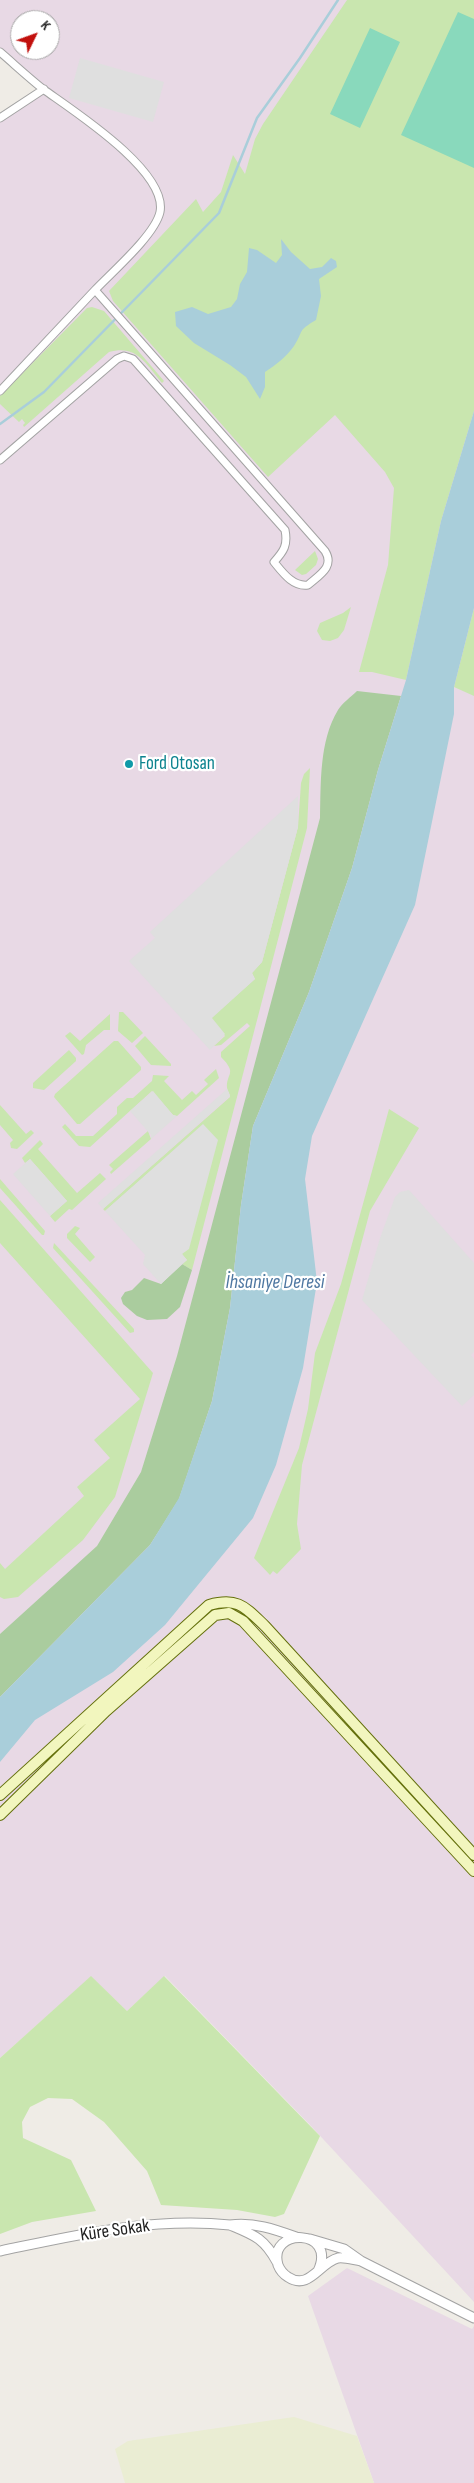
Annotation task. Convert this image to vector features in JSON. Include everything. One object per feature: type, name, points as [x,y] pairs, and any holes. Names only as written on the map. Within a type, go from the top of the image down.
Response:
[{"type":"main road","points":[[0,1795],[209,1605],[227,1600],[246,1608],[265,1626],[474,1855]]},
{"type":"main road","points":[[0,1815],[106,1711],[214,1615],[229,1613],[243,1621],[474,1871]]},
{"type":"street","points":[[0,52],[44,89],[134,158],[155,186],[160,210],[153,229],[0,390]]},
{"type":"street","points":[[0,118],[44,89]]},
{"type":"street","points":[[0,460],[117,358],[124,356],[133,359],[285,530],[287,540],[285,550],[274,562],[284,574],[296,584],[302,586],[308,585],[326,569],[329,558],[325,551],[95,290]]},
{"type":"street","name":"Küre Sokak","points":[[0,2251],[120,2227],[168,2224],[230,2225],[244,2223],[272,2228],[296,2237]]},
{"type":"street","points":[[230,2225],[258,2237],[268,2245],[280,2270],[292,2280],[306,2280],[338,2258],[361,2261]]},
{"type":"street","points":[[278,2264],[279,2249],[283,2243],[296,2237],[310,2239],[344,2249],[361,2261],[474,2318]]},
{"type":"street","points":[[310,2239],[320,2250],[321,2265],[318,2271]]},
{"type":"shaded area","name":"Ford Otosan","points":[[0,0],[474,0],[474,2302],[311,2126],[165,1976],[127,2011],[91,1977],[0,2058],[0,118],[44,89],[11,60],[60,60],[60,10],[10,10],[10,59],[0,50]]},
{"type":"shaded area","points":[[80,58],[164,82],[153,122],[69,98]]},
{"type":"shaded area","points":[[298,796],[298,827],[262,962],[252,973],[255,979],[212,1018],[225,1034],[210,1050],[129,961],[155,938],[150,932]]},
{"type":"shaded area","points":[[227,1089],[230,1096],[103,1209],[98,1203]]},
{"type":"shaded area","points":[[153,1091],[173,1115],[177,1116],[151,1139],[151,1135],[130,1111]]},
{"type":"shaded area","points":[[203,1124],[218,1140],[189,1249],[182,1254],[187,1260],[161,1284],[143,1264],[145,1255],[105,1211]]},
{"type":"shaded area","points":[[30,1159],[67,1201],[50,1216],[13,1174]]},
{"type":"shaded area","points":[[409,1190],[474,1263],[474,1352],[471,1355],[474,1359],[474,1395],[462,1406],[362,1300],[380,1238],[395,1197],[400,1192]]},
{"type":"shaded area","points":[[347,2268],[472,2329],[474,2326],[474,2483],[374,2483],[308,2296]]},
{"type":"green space","points":[[347,0],[474,0],[474,411],[441,521],[406,680],[372,672],[359,672],[388,565],[394,488],[385,472],[335,415],[268,477],[113,301],[109,291],[196,199],[203,212],[221,192],[233,155],[245,174],[255,139],[263,124]]},
{"type":"green space","points":[[458,12],[474,19],[474,168],[401,135]]},
{"type":"green space","points":[[370,28],[400,42],[360,128],[330,114]]},
{"type":"green space","points":[[92,307],[104,311],[164,381],[162,383],[146,363],[134,353],[119,350],[109,352],[24,427],[25,423],[22,419],[19,422],[0,404],[0,396],[87,308]]},
{"type":"green space","points":[[315,551],[318,559],[316,565],[306,574],[302,575],[295,570]]},
{"type":"green space","points":[[351,607],[344,630],[338,638],[330,641],[322,640],[317,631],[320,623],[343,613]]},
{"type":"green space","points":[[474,608],[474,696],[454,687]]},
{"type":"green space","points":[[357,691],[401,696],[378,770],[352,868],[309,992],[253,1126],[241,1205],[230,1308],[212,1401],[179,1499],[150,1545],[0,1697],[0,1634],[97,1546],[141,1472],[177,1356],[320,818],[322,763],[327,735],[340,707]]},
{"type":"green space","points":[[310,768],[307,828],[192,1270],[182,1264],[187,1260],[182,1254],[203,1125],[105,1211],[103,1209],[230,1097],[227,1083],[230,1070],[221,1057],[221,1052],[250,1026],[247,1023],[221,1045],[214,1046],[225,1036],[211,1018],[255,979],[252,973],[262,962],[298,827],[301,783],[304,774]]},
{"type":"green space","points":[[119,1012],[123,1012],[143,1033],[132,1043],[118,1031]]},
{"type":"green space","points":[[110,1014],[110,1030],[104,1030],[86,1045],[82,1055],[65,1036],[70,1032],[80,1041]]},
{"type":"green space","points":[[145,1036],[171,1066],[151,1065],[135,1046]]},
{"type":"green space","points":[[114,1041],[118,1041],[141,1067],[141,1070],[80,1124],[77,1124],[54,1097],[55,1094]]},
{"type":"green space","points":[[69,1050],[76,1058],[76,1061],[44,1090],[33,1088],[33,1083]]},
{"type":"green space","points":[[216,1069],[219,1078],[177,1116],[173,1115],[152,1091],[90,1147],[79,1146],[62,1127],[65,1124],[76,1136],[93,1136],[117,1114],[117,1107],[127,1098],[133,1098],[152,1081],[153,1075],[169,1076],[164,1081],[182,1100],[192,1091],[196,1095],[208,1084],[204,1080]]},
{"type":"green space","points":[[0,1105],[26,1134],[31,1130],[34,1133],[17,1149],[11,1148],[10,1143],[13,1140],[0,1125]]},
{"type":"green space","points":[[389,1109],[419,1128],[370,1211],[302,1465],[297,1524],[301,1549],[277,1574],[273,1571],[270,1575],[254,1558],[299,1448],[308,1409],[315,1353],[341,1284]]},
{"type":"green space","points":[[148,1131],[151,1139],[111,1174],[110,1172],[113,1169],[109,1165]]},
{"type":"green space","points":[[40,1140],[43,1144],[38,1149],[77,1193],[100,1173],[106,1179],[72,1210],[69,1209],[55,1222],[50,1216],[67,1201],[30,1159],[25,1163],[22,1158]]},
{"type":"green space","points":[[0,1179],[45,1231],[44,1235],[0,1188]]},
{"type":"green space","points":[[0,1200],[153,1373],[115,1497],[83,1540],[18,1597],[4,1599],[0,1597],[0,1563],[5,1569],[84,1496],[77,1487],[110,1458],[94,1440],[140,1399],[0,1243]]},
{"type":"green space","points":[[75,1226],[80,1228],[75,1234],[95,1257],[90,1262],[67,1238],[67,1234]]},
{"type":"green space","points":[[54,1243],[134,1329],[134,1332],[130,1333],[53,1248]]},
{"type":"green space","points":[[182,1264],[192,1270],[180,1307],[167,1319],[147,1320],[137,1316],[123,1304],[121,1298],[125,1292],[132,1290],[144,1278],[161,1284]]},
{"type":"green space","points":[[91,1976],[127,2011],[164,1976],[320,2136],[284,2214],[275,2217],[237,2210],[161,2205],[147,2171],[104,2122],[72,2099],[48,2098],[30,2107],[22,2122],[23,2138],[71,2160],[96,2211],[32,2222],[0,2234],[0,2058]]},
{"type":"green space","points":[[294,2417],[357,2436],[374,2483],[125,2483],[115,2449],[128,2441]]},
{"type":"water","points":[[281,239],[291,252],[310,269],[322,267],[331,258],[336,261],[337,267],[319,279],[321,296],[316,320],[303,329],[288,354],[265,372],[265,387],[260,399],[246,377],[194,343],[176,326],[175,312],[192,307],[208,314],[231,307],[237,299],[240,284],[247,272],[249,248],[257,250],[276,263],[282,255]]},
{"type":"water","name":"İhsaniye Deresi","points":[[474,411],[474,608],[454,687],[454,714],[415,905],[312,1136],[305,1179],[317,1282],[303,1368],[276,1465],[253,1518],[165,1625],[113,1672],[35,1720],[0,1762],[0,1697],[150,1545],[179,1498],[212,1401],[230,1308],[241,1205],[253,1126],[309,992],[352,868],[378,770],[406,680],[441,521]]},
{"type":"waterway","points":[[0,424],[44,392],[219,213],[257,118],[338,0]]},
{"type":"place","name":"Ford Otosan","points":[[129,764]]}]
